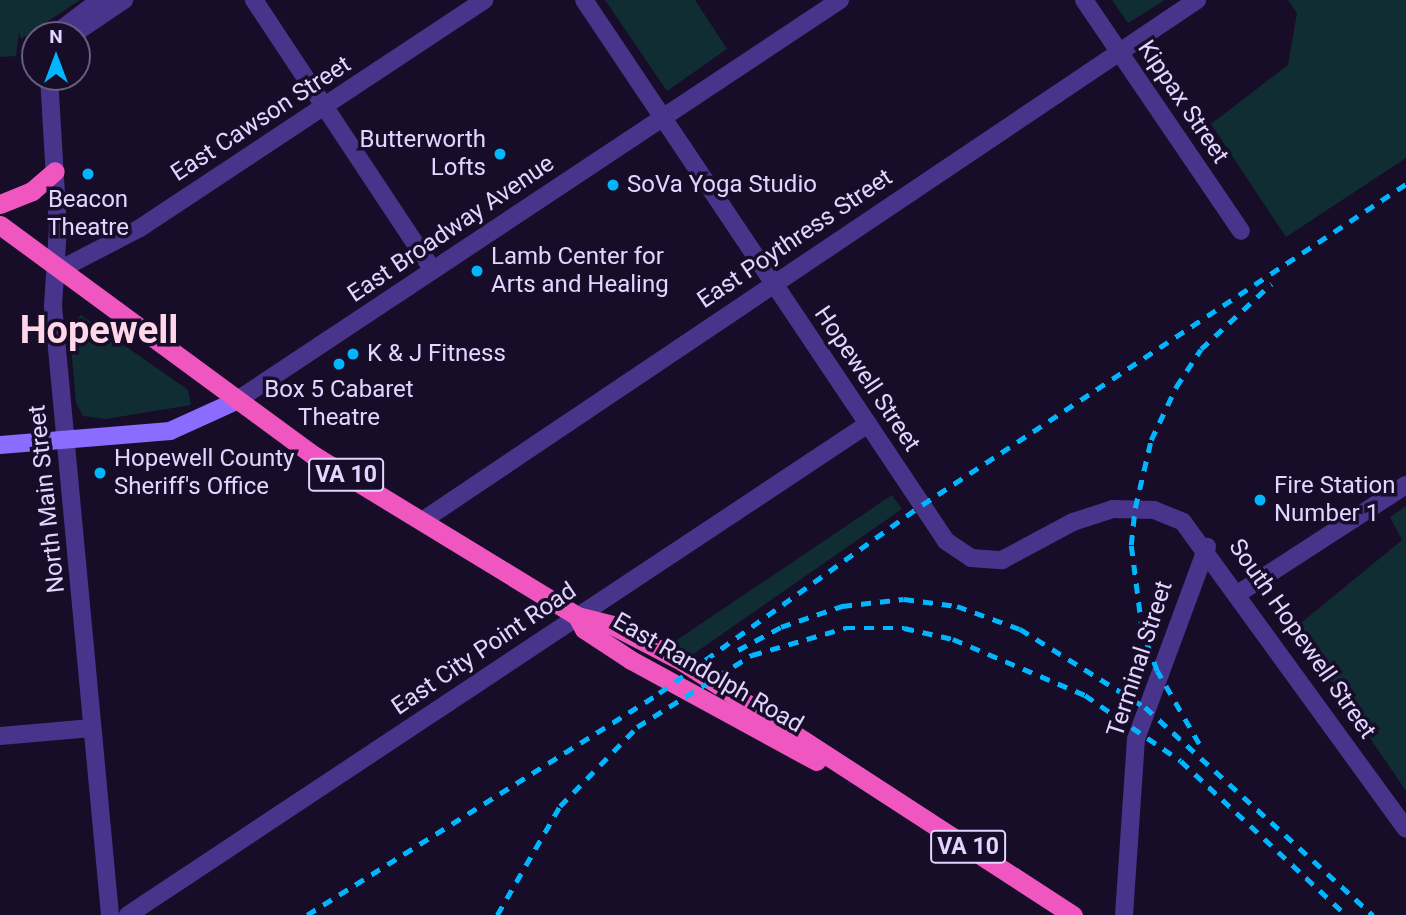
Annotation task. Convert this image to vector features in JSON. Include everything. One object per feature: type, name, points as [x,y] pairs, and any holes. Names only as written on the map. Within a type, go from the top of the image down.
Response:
[{"type":"highway","points":[[0,204],[32,191],[55,171]]},
{"type":"highway","name":"VA 10","points":[[0,225],[59,270]]},
{"type":"highway","name":"East Randolph Road","points":[[59,270],[236,401],[422,521],[578,616],[612,625],[683,662],[1073,915]]},
{"type":"main road","name":"East Broadway Avenue","points":[[0,445],[180,429],[236,401]]},
{"type":"street","points":[[72,21],[100,0]]},
{"type":"street","points":[[91,22],[124,0]]},
{"type":"street","points":[[254,0],[433,271]]},
{"type":"street","name":"East Cawson Street","points":[[59,270],[140,228],[484,0]]},
{"type":"street","name":"Hopewell Street","points":[[584,0],[946,541],[971,558],[1002,560],[1092,514],[1135,508],[1184,522],[1206,547]]},
{"type":"street","name":"East Broadway Avenue","points":[[236,401],[840,0]]},
{"type":"street","name":"Kippax Street","points":[[1084,0],[1241,232]]},
{"type":"street","name":"East Poythress Street","points":[[422,521],[1197,0]]},
{"type":"street","name":"North Main Street","points":[[50,91],[59,270],[53,306],[110,915]]},
{"type":"street","name":"East City Point Road","points":[[128,915],[868,424]]},
{"type":"street","points":[[1240,593],[1406,485]]},
{"type":"street","name":"South Hopewell Street","points":[[1206,547],[1406,829]]},
{"type":"street","name":"Terminal Street","points":[[1124,915],[1136,739],[1206,547]]},
{"type":"street","points":[[0,736],[92,728]]},
{"type":"green space","points":[[0,0],[80,0],[48,21],[21,21],[21,39],[19,32],[16,56],[0,57]]},
{"type":"green space","points":[[605,0],[695,0],[727,49],[667,91]]},
{"type":"green space","points":[[1112,0],[1165,0],[1128,23]]},
{"type":"green space","points":[[1288,0],[1406,0],[1406,158],[1286,237],[1211,124],[1288,65],[1297,13]]},
{"type":"green space","points":[[81,315],[188,390],[191,405],[106,419],[83,416],[76,403],[69,325]]},
{"type":"green space","points":[[892,495],[902,509],[692,655],[671,644]]},
{"type":"green space","points":[[1406,506],[1406,791],[1295,628],[1402,540],[1390,517]]},
{"type":"railway","points":[[307,915],[659,693],[922,505],[1406,184]]},
{"type":"railway","points":[[1199,744],[1157,671],[1142,631],[1131,545],[1135,508],[1151,440],[1176,387],[1201,349],[1271,284]]},
{"type":"railway","points":[[738,650],[781,627],[842,606],[904,599],[957,606],[1020,629],[1145,707],[1373,915]]},
{"type":"railway","points":[[497,915],[560,806],[637,727],[752,655],[845,628],[904,628],[953,639],[1085,695],[1181,761],[1346,915]]},
{"type":"place","name":"Butterworth Lofts","points":[[500,154]]},
{"type":"place","name":"Beacon Theatre","points":[[88,174]]},
{"type":"place","name":"SoVa Yoga Studio","points":[[613,185]]},
{"type":"place","name":"Lamb Center for Arts and Healing","points":[[477,271]]},
{"type":"place","name":"K & J Fitness","points":[[353,354]]},
{"type":"place","name":"Box 5 Cabaret Theatre","points":[[339,364]]},
{"type":"place","name":"Hopewell County Sheriff's Office","points":[[100,473]]},
{"type":"place","name":"Fire Station Number 1","points":[[1260,500]]},
{"type":"district","name":"Hopewell","points":[[99,331]]}]
